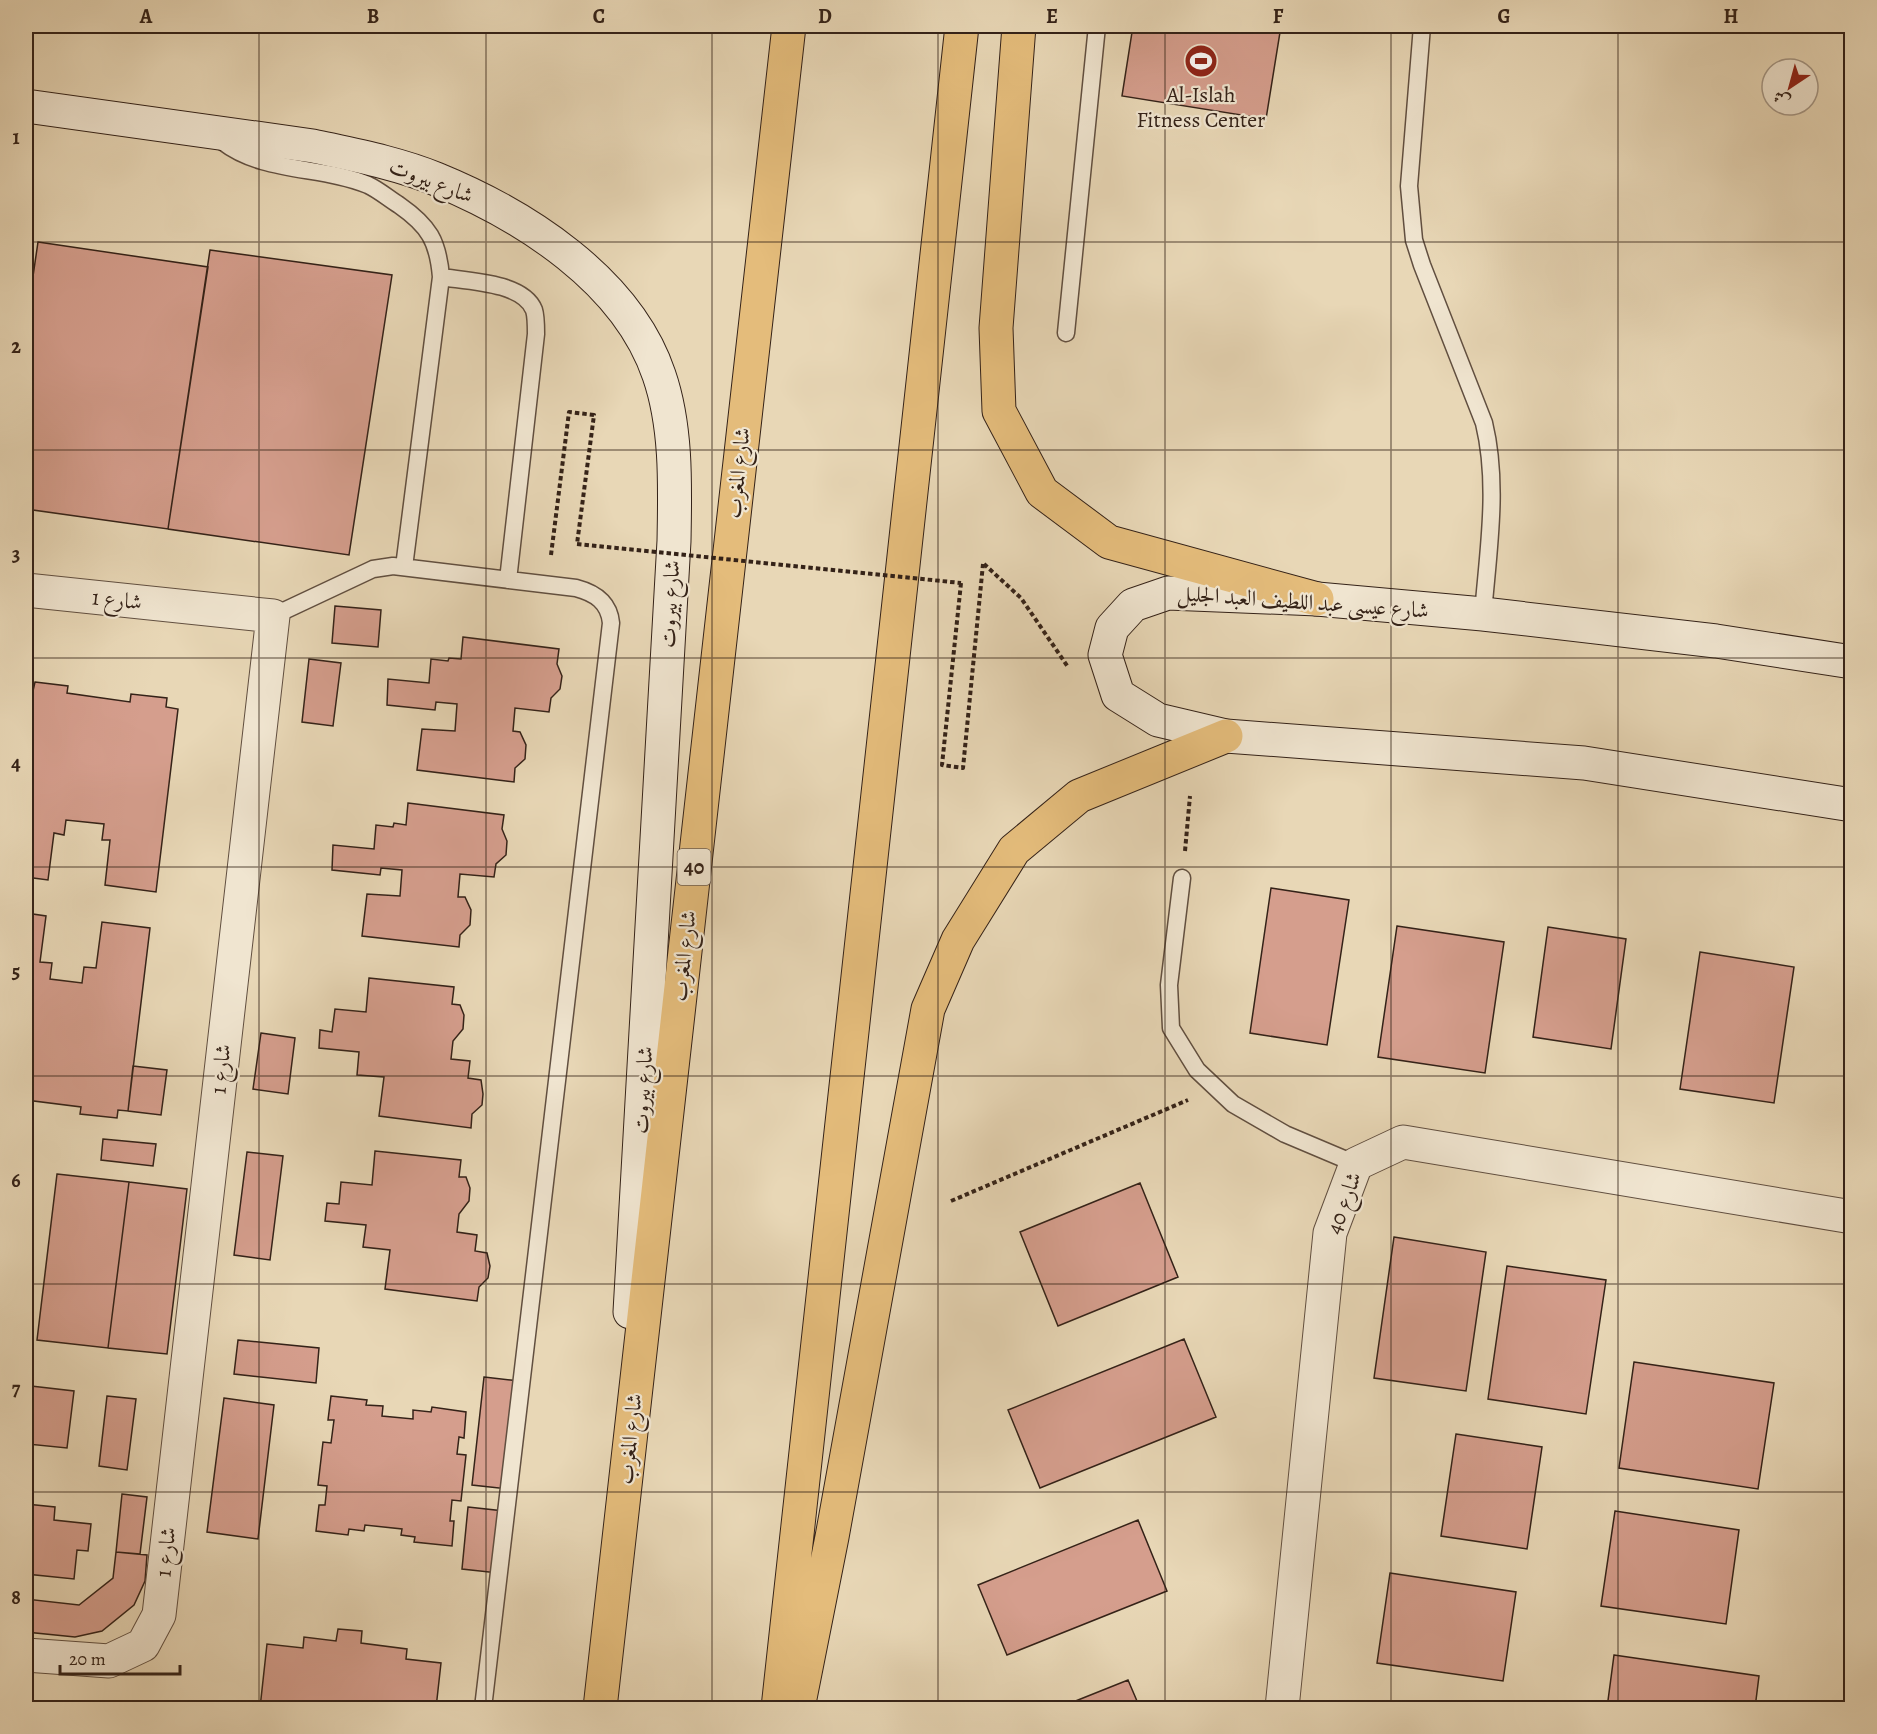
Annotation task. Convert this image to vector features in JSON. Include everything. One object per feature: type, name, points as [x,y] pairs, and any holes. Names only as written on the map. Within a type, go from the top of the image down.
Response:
[{"type":"highway","name":"شارع المغرب","points":[[600,1708],[789,26]]},
{"type":"highway","points":[[778,1708],[962,26]]},
{"type":"highway","points":[[1019,26],[996,328],[999,411],[1042,492],[1109,542],[1317,599]]},
{"type":"highway","points":[[798,1708],[832,1537],[928,1009],[958,940],[1014,850],[1079,796],[1226,736]]},
{"type":"main road","name":"شارع بيروت","points":[[26,106],[313,146],[402,167],[435,178],[504,212],[537,232],[594,277],[634,324],[659,374],[666,401],[671,437],[675,498],[674,542],[616,1557]]},
{"type":"main road","name":"شارع 1","points":[[26,590],[273,616],[159,1615],[142,1645],[109,1661],[26,1655]]},
{"type":"main road","name":"شارع عيسى عبد اللطيف العبد الجليل","points":[[1118,695],[1105,655],[1113,628],[1133,604],[1168,593],[1317,599],[1483,614],[1716,641],[1851,662]]},
{"type":"main road","points":[[1118,695],[1158,720],[1226,736],[1584,763],[1851,805]]},
{"type":"main road","name":"شارع 40","points":[[1282,1708],[1330,1233],[1356,1164],[1403,1142],[1851,1216]]},
{"type":"lane","points":[[1066,333],[1097,26]]},
{"type":"lane","points":[[1422,26],[1409,186],[1411,213],[1414,240],[1422,265],[1484,423],[1490,448],[1492,473],[1483,614]]},
{"type":"lane","points":[[210,132],[231,148],[257,159],[339,176],[370,186],[411,213],[426,228],[439,251],[441,277],[404,567]]},
{"type":"lane","points":[[441,277],[493,284],[513,291],[527,300],[534,310],[536,334],[508,580]]},
{"type":"lane","points":[[273,616],[373,569],[393,566],[576,588],[598,596],[610,614],[611,623],[483,1708]]},
{"type":"lane","points":[[1182,878],[1169,985],[1171,1028],[1197,1070],[1233,1104],[1285,1134],[1356,1164]]},
{"type":"path","points":[[548,585],[569,412],[594,415],[577,544],[961,583],[942,765],[963,768],[983,564],[1021,598],[1060,658],[1072,671],[1086,682],[1118,695]]},
{"type":"path","points":[[1182,878],[1190,796]]},
{"type":"path","points":[[951,1201],[1216,1088]]},
{"type":"building","name":"Al-Islah Fitness Center","points":[[1133,26],[1281,26],[1266,119],[1122,96]]},
{"type":"building","points":[[38,242],[208,267],[168,529],[26,509],[26,324]]},
{"type":"building","points":[[210,250],[392,275],[349,555],[168,529]]},
{"type":"building","points":[[335,606],[381,610],[378,647],[332,643]]},
{"type":"building","points":[[463,637],[559,649],[557,664],[562,676],[560,689],[551,698],[549,712],[515,708],[513,731],[520,732],[526,745],[525,759],[515,768],[514,782],[417,770],[422,729],[455,731],[457,704],[436,702],[435,710],[387,705],[388,679],[429,683],[431,659],[448,661],[449,658],[461,659]]},
{"type":"building","points":[[309,659],[341,663],[333,726],[302,722]]},
{"type":"building","points":[[35,682],[68,686],[67,693],[130,702],[131,694],[167,698],[166,707],[178,709],[156,892],[105,885],[110,840],[102,840],[104,824],[66,820],[64,835],[54,833],[48,880],[26,877],[26,690],[33,691]]},
{"type":"building","points":[[408,803],[504,815],[502,829],[507,841],[506,855],[496,864],[494,877],[460,874],[458,897],[465,897],[471,910],[470,925],[460,935],[459,947],[362,936],[367,894],[400,896],[402,870],[381,868],[380,875],[332,870],[333,845],[374,849],[376,825],[393,827],[394,823],[406,825]]},
{"type":"building","points":[[1271,888],[1349,900],[1327,1045],[1250,1033]]},
{"type":"building","points":[[26,913],[46,916],[40,962],[52,963],[50,979],[82,983],[84,967],[96,968],[102,922],[150,928],[128,1111],[118,1110],[117,1118],[80,1114],[81,1107],[26,1100]]},
{"type":"building","points":[[1397,926],[1504,942],[1485,1073],[1378,1057]]},
{"type":"building","points":[[1548,927],[1626,939],[1611,1049],[1533,1037]]},
{"type":"building","points":[[1700,952],[1794,967],[1774,1103],[1680,1089]]},
{"type":"building","points":[[369,978],[454,987],[452,1004],[460,1005],[464,1015],[463,1029],[453,1041],[451,1059],[470,1061],[468,1078],[481,1080],[483,1094],[482,1105],[472,1114],[471,1128],[379,1116],[384,1077],[357,1075],[359,1052],[319,1048],[320,1030],[332,1032],[335,1009],[366,1012]]},
{"type":"building","points":[[261,1033],[295,1038],[288,1094],[253,1089]]},
{"type":"building","points":[[133,1066],[167,1070],[161,1115],[128,1111]]},
{"type":"building","points":[[103,1139],[156,1144],[153,1166],[101,1160]]},
{"type":"building","points":[[375,1151],[461,1160],[459,1177],[466,1177],[470,1188],[469,1201],[459,1214],[457,1232],[477,1235],[475,1251],[487,1253],[490,1266],[488,1278],[479,1287],[477,1301],[385,1289],[390,1250],[363,1247],[366,1225],[325,1221],[327,1203],[339,1204],[341,1182],[372,1185]]},
{"type":"building","points":[[247,1152],[283,1156],[270,1260],[234,1255]]},
{"type":"building","points":[[57,1174],[129,1182],[108,1348],[37,1340]]},
{"type":"building","points":[[129,1182],[187,1189],[167,1354],[108,1348]]},
{"type":"building","points":[[1140,1183],[1178,1277],[1058,1326],[1020,1232]]},
{"type":"building","points":[[1394,1237],[1486,1252],[1466,1391],[1374,1378]]},
{"type":"building","points":[[1507,1266],[1606,1280],[1586,1414],[1488,1399]]},
{"type":"building","points":[[1184,1339],[1216,1417],[1040,1488],[1008,1410]]},
{"type":"building","points":[[238,1340],[319,1348],[316,1383],[234,1374]]},
{"type":"building","points":[[1634,1362],[1774,1383],[1758,1489],[1619,1468]]},
{"type":"building","points":[[484,1377],[520,1381],[508,1489],[472,1485]]},
{"type":"building","points":[[31,1386],[74,1391],[67,1448],[28,1444],[26,1457],[26,1396],[30,1397]]},
{"type":"building","points":[[107,1396],[136,1399],[127,1470],[99,1466]]},
{"type":"building","points":[[331,1396],[367,1400],[366,1405],[383,1406],[382,1416],[413,1419],[413,1410],[431,1412],[432,1407],[466,1412],[464,1438],[459,1437],[457,1454],[466,1455],[461,1501],[452,1500],[450,1521],[454,1521],[452,1546],[414,1542],[415,1537],[401,1535],[402,1529],[365,1525],[364,1531],[349,1529],[348,1535],[316,1531],[319,1505],[325,1505],[327,1486],[318,1485],[323,1442],[331,1443],[334,1420],[328,1420]]},
{"type":"building","points":[[224,1398],[274,1405],[258,1539],[207,1532]]},
{"type":"building","points":[[1456,1434],[1542,1447],[1527,1549],[1441,1536]]},
{"type":"building","points":[[122,1494],[147,1497],[140,1554],[116,1552]]},
{"type":"building","points":[[26,1504],[55,1507],[54,1520],[91,1524],[88,1551],[77,1550],[74,1579],[26,1574]]},
{"type":"building","points":[[468,1507],[504,1511],[498,1573],[462,1569]]},
{"type":"building","points":[[1615,1511],[1739,1530],[1726,1624],[1601,1606]]},
{"type":"building","points":[[1138,1520],[1167,1591],[1007,1655],[978,1585]]},
{"type":"building","points":[[116,1552],[147,1555],[145,1581],[134,1605],[102,1631],[75,1637],[26,1632],[26,1599],[79,1605],[113,1578]]},
{"type":"building","points":[[1390,1573],[1516,1592],[1503,1681],[1377,1663]]},
{"type":"building","points":[[338,1629],[362,1631],[361,1643],[407,1649],[406,1659],[441,1663],[436,1708],[260,1708],[267,1644],[303,1648],[304,1637],[336,1641]]},
{"type":"building","points":[[1614,1655],[1759,1676],[1755,1708],[1607,1708]]},
{"type":"building","points":[[1128,1680],[1140,1708],[1058,1708]]},
{"type":"place","name":"Al-Islah Fitness Center","points":[[1201,61]]}]
